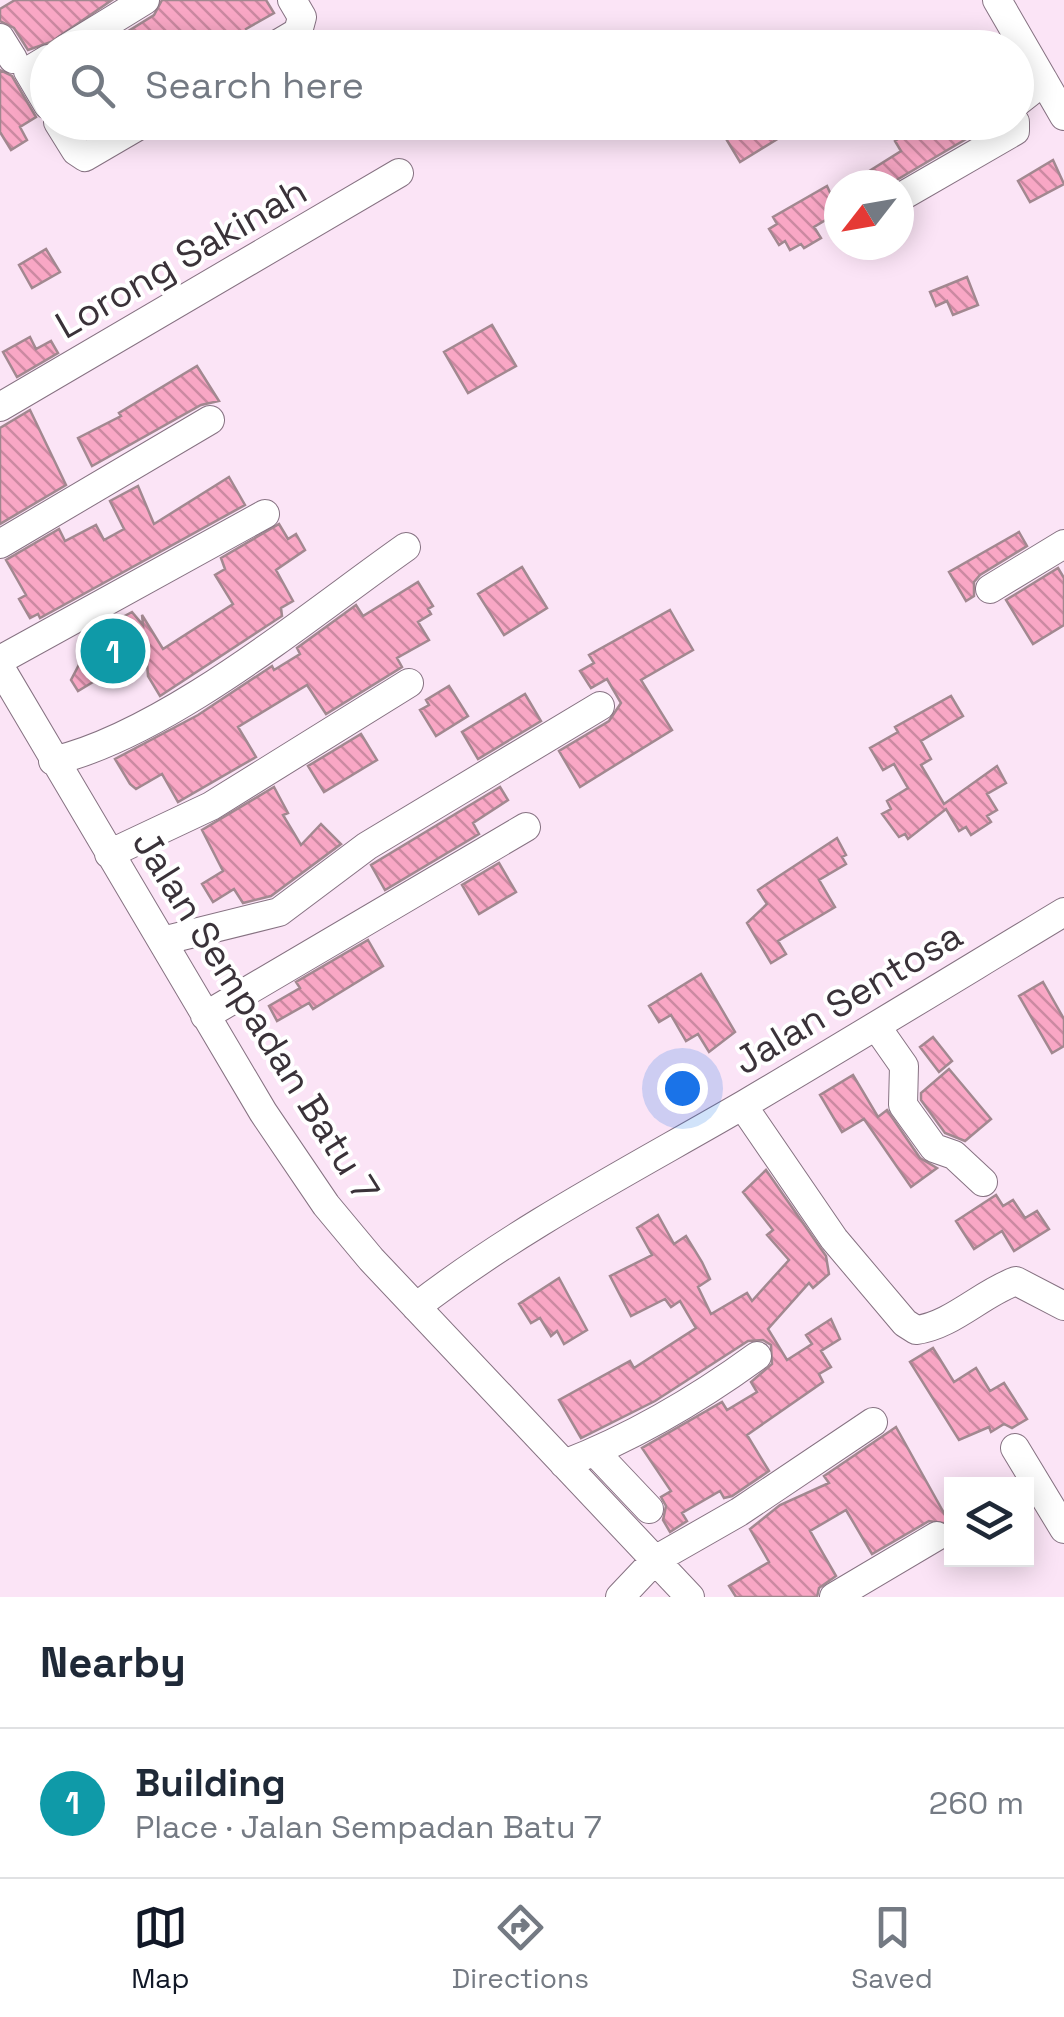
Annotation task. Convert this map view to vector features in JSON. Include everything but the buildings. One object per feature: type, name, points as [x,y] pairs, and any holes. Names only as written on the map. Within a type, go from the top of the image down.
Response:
[{"type":"street","points":[[96,30],[145,0]]},
{"type":"street","points":[[292,0],[302,17],[299,30]]},
{"type":"street","points":[[997,0],[1014,30]]},
{"type":"street","points":[[1034,64],[1064,116]]},
{"type":"street","points":[[1034,89],[1044,81]]},
{"type":"street","points":[[69,140],[76,152],[85,157],[114,140]]},
{"type":"street","points":[[914,189],[999,140]]},
{"type":"street","name":"Lorong Sakinah","points":[[0,407],[399,174]]},
{"type":"street","points":[[0,544],[210,420]]},
{"type":"street","points":[[0,664],[264,514]]},
{"type":"street","points":[[990,588],[1064,544]]},
{"type":"street","points":[[53,761],[95,751],[189,698],[406,548]]},
{"type":"street","name":"Jalan Sempadan Batu 7","points":[[0,664],[53,761],[205,1016],[326,1204],[416,1307],[690,1597]]},
{"type":"street","points":[[108,854],[211,806],[409,682]]},
{"type":"street","points":[[162,941],[279,912],[367,846],[600,706]]},
{"type":"street","points":[[205,1016],[526,828]]},
{"type":"street","name":"Jalan Sentosa","points":[[416,1307],[461,1272],[612,1177],[742,1106],[1064,912]]},
{"type":"street","points":[[876,1026],[904,1066],[904,1105],[934,1148],[954,1155],[983,1182]]},
{"type":"street","points":[[742,1106],[834,1240],[905,1323],[916,1330],[930,1327],[992,1289],[1016,1281],[1064,1306]]},
{"type":"street","points":[[564,1464],[595,1452],[714,1388],[757,1356]]},
{"type":"street","points":[[620,1597],[655,1560],[739,1512],[873,1422]]},
{"type":"street","points":[[1014,1448],[1064,1530]]},
{"type":"street","points":[[595,1452],[649,1509]]},
{"type":"street","points":[[834,1597],[937,1536]]},
{"type":"place","name":"Building","points":[[113,651]]}]
